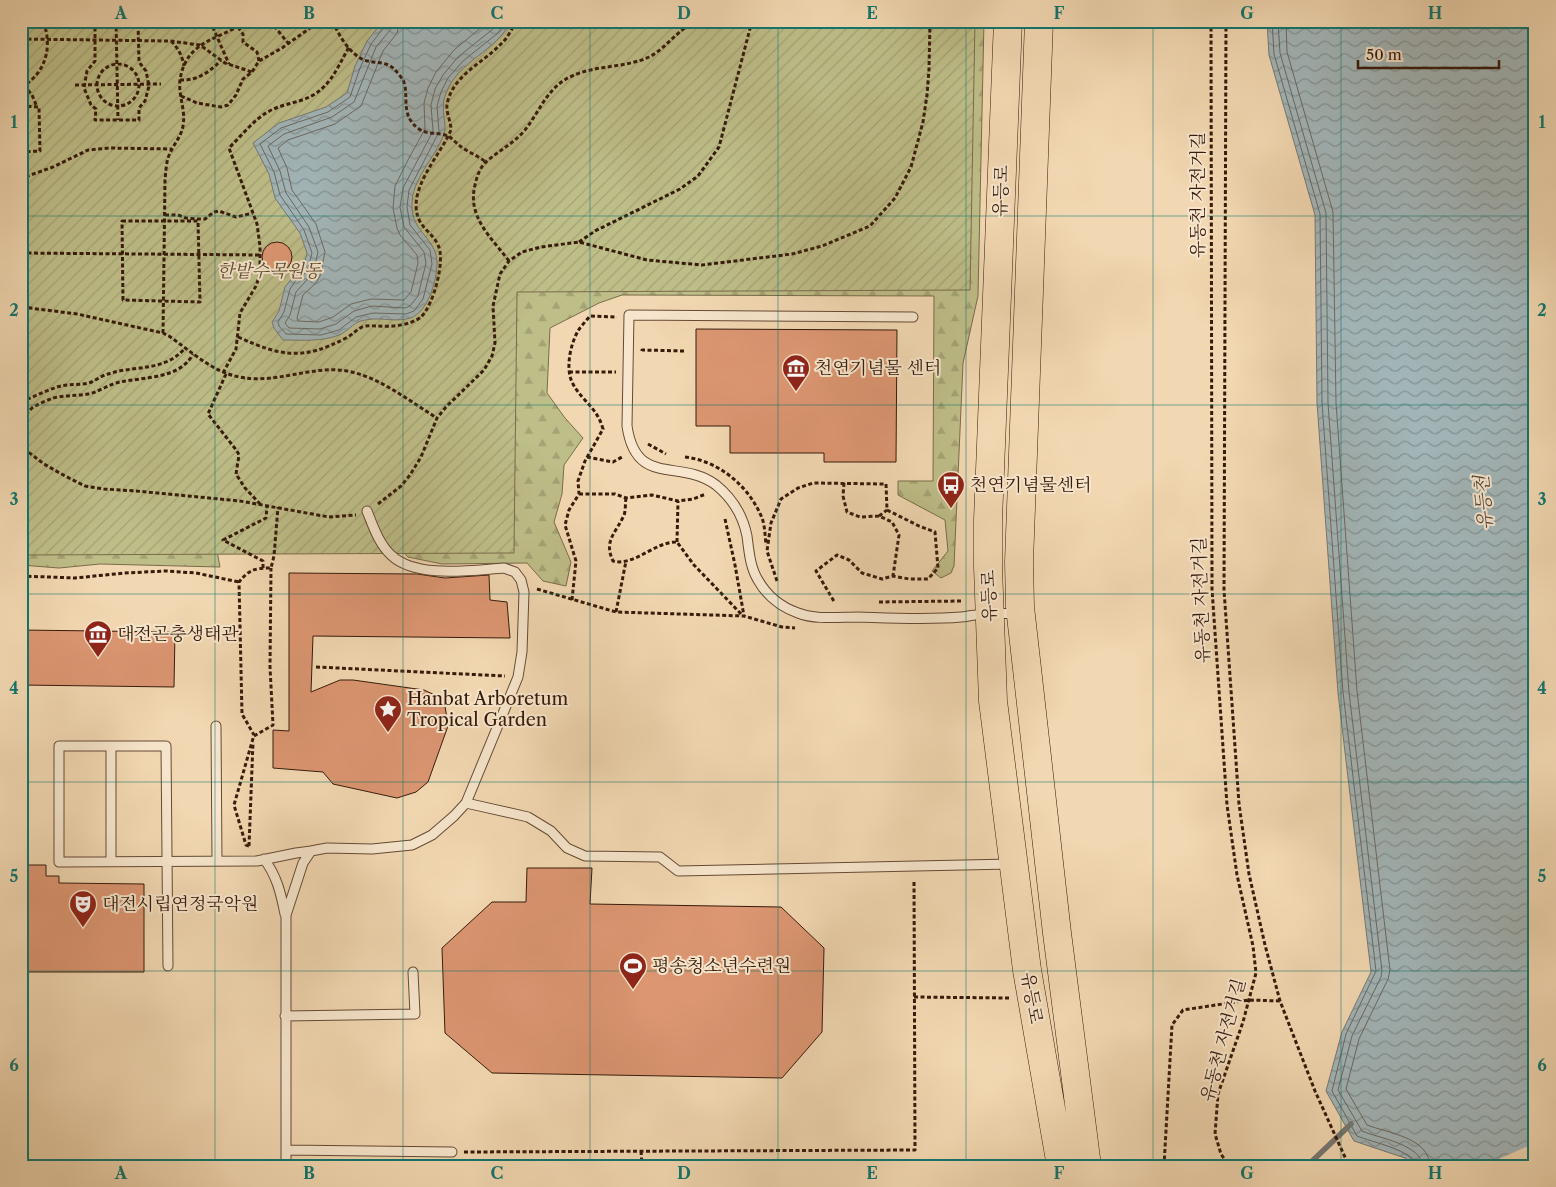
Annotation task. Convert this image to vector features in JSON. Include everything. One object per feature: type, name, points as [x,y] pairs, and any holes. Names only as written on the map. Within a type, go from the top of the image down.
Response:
[{"type":"main road","name":"유등로","points":[[1008,21],[988,520],[993,701],[1012,864],[1027,970],[1061,1166]]},
{"type":"main road","name":"유등로","points":[[1040,21],[1019,562],[1021,613],[1057,933],[1087,1166]]},
{"type":"main road","points":[[1046,1166],[1056,1137]]},
{"type":"main road","points":[[1083,1137],[1092,1166]]},
{"type":"lane","points":[[913,317],[629,315],[628,438],[634,450],[643,461],[656,468],[688,473],[703,478],[715,484],[726,494],[740,515],[757,578],[769,595],[784,607],[800,614],[822,617],[962,618],[976,615],[1021,613]]},
{"type":"lane","points":[[168,966],[167,862],[166,746],[59,746],[59,862],[167,862],[217,862],[257,862],[264,859],[328,848],[382,849],[412,845],[432,835],[466,803],[518,676],[522,652],[524,592],[521,580],[515,572],[504,568],[423,571],[409,566],[389,554],[366,511]]},
{"type":"lane","points":[[216,726],[217,862]]},
{"type":"lane","points":[[111,746],[111,862]]},
{"type":"lane","points":[[466,803],[528,817],[551,831],[567,848],[585,856],[660,857],[678,871],[1012,864]]},
{"type":"lane","points":[[286,916],[303,863],[311,851]]},
{"type":"lane","points":[[264,859],[273,870],[286,916],[286,1166]]},
{"type":"lane","points":[[285,1016],[415,1014],[413,972]]},
{"type":"lane","points":[[286,1150],[452,1152]]},
{"type":"path","points":[[21,152],[40,151],[39,107],[37,107],[32,95],[23,86],[35,77],[47,53],[48,40],[43,21]]},
{"type":"path","points":[[95,21],[95,61],[87,71],[84,84],[86,95],[91,105],[96,109],[95,120],[140,120],[140,108],[148,94],[149,84],[146,71],[139,62],[138,21]]},
{"type":"path","points":[[116,21],[118,120]]},
{"type":"path","points":[[210,21],[229,64]]},
{"type":"path","points":[[163,333],[164,222],[167,163],[183,126],[184,112],[180,96],[180,80],[184,66],[200,45],[238,27],[246,21]]},
{"type":"path","points":[[270,21],[288,43]]},
{"type":"path","points":[[180,96],[197,103],[221,107],[228,105],[236,95],[243,80],[252,72],[259,61],[320,21]]},
{"type":"path","points":[[333,21],[341,37],[363,59],[384,63],[393,67],[403,80],[407,113],[420,131],[448,136],[486,162]]},
{"type":"path","points":[[238,337],[266,349],[299,354],[316,350],[347,338],[364,326],[406,324],[422,316],[433,293],[441,264],[441,254],[438,245],[420,223],[416,205],[418,193],[448,136],[451,124],[447,114],[449,96],[461,78],[502,44],[516,21]]},
{"type":"path","points":[[683,21],[687,26]]},
{"type":"path","points":[[509,261],[482,228],[476,217],[474,204],[477,179],[481,168],[486,162],[516,140],[532,120],[546,96],[560,83],[571,76],[634,62],[648,57],[663,48],[687,26],[698,21]]},
{"type":"path","points":[[579,242],[595,231],[680,189],[698,176],[710,162],[719,147],[752,22],[742,21]]},
{"type":"path","points":[[21,442],[27,451],[44,464],[85,486],[200,496],[260,504],[329,517],[357,514],[366,511],[391,495],[410,475],[421,457],[437,418],[479,376],[492,356],[495,343],[493,306],[500,274],[509,261],[522,252],[541,247],[579,242],[647,260],[702,265],[792,254],[822,246],[870,226],[895,198],[911,167],[923,122],[927,95],[930,21]]},
{"type":"path","name":"유동천 자전거길","points":[[1211,21],[1212,589],[1227,805],[1237,875],[1253,946],[1256,973],[1218,1094],[1215,1134],[1221,1154],[1229,1166]]},
{"type":"path","points":[[1226,21],[1224,590],[1238,804],[1249,874],[1280,1001],[1316,1091],[1349,1166]]},
{"type":"path","points":[[238,27],[243,34],[243,42],[257,52],[259,61]]},
{"type":"path","points":[[21,39],[170,40],[200,45],[221,60],[252,72]]},
{"type":"path","points":[[170,40],[182,57],[184,66]]},
{"type":"path","points":[[260,504],[245,488],[236,474],[237,451],[208,414],[236,349],[240,312],[256,286],[260,274],[260,234],[229,148],[265,113],[318,93],[326,86],[349,47]]},
{"type":"path","points":[[180,80],[188,80],[205,74],[221,60]]},
{"type":"path","points":[[117,64],[130,68],[136,75],[138,84],[137,93],[131,101],[118,106],[103,100],[99,95],[97,84],[103,70],[117,64]]},
{"type":"path","points":[[75,85],[161,84]]},
{"type":"path","points":[[21,106],[37,107]]},
{"type":"path","points":[[21,181],[25,177],[53,167],[88,150],[109,148],[172,149]]},
{"type":"path","points":[[198,220],[200,302],[123,300],[122,221],[164,222],[198,220],[212,216],[214,212],[219,211],[236,217],[253,213]]},
{"type":"path","points":[[165,215],[178,215],[198,220]]},
{"type":"path","points":[[21,253],[261,255]]},
{"type":"path","points":[[21,289],[21,308],[77,314],[163,333],[224,374],[249,379],[309,372],[344,371],[358,374],[380,383],[437,418]]},
{"type":"path","points":[[572,600],[576,561],[565,525],[569,510],[579,494],[578,481],[587,457],[603,429],[600,418],[572,384],[569,372],[569,356],[577,332],[590,316],[618,317]]},
{"type":"path","points":[[21,402],[67,384],[84,384],[106,374],[161,364],[172,360],[186,348]]},
{"type":"path","points":[[642,359],[642,350],[685,351]]},
{"type":"path","points":[[21,419],[31,409],[52,399],[65,395],[89,394],[118,382],[141,380],[167,374],[179,369],[193,354]]},
{"type":"path","points":[[569,372],[617,372]]},
{"type":"path","points":[[646,438],[648,444],[667,455],[674,456]]},
{"type":"path","points":[[682,456],[707,462],[728,474],[742,485],[763,519],[767,551],[777,582],[783,587]]},
{"type":"path","points":[[587,457],[613,462],[622,457]]},
{"type":"path","points":[[767,551],[771,523],[780,499],[798,488],[813,483],[886,484],[888,510]]},
{"type":"path","points":[[844,483],[843,496],[847,512],[860,517],[879,516],[892,522],[899,536],[893,576]]},
{"type":"path","points":[[579,494],[615,494],[626,498],[652,495],[678,501],[693,499],[706,493]]},
{"type":"path","points":[[626,498],[624,514],[612,534],[609,552],[613,561],[620,563],[667,542],[678,542]]},
{"type":"path","points":[[678,501],[678,542],[694,565],[744,616]]},
{"type":"path","points":[[263,568],[263,561],[223,540],[266,518],[268,506]]},
{"type":"path","points":[[271,568],[248,572],[238,582],[242,714],[254,735],[249,846],[246,845],[234,805],[254,735],[273,725],[270,667],[271,568],[274,556],[278,507]]},
{"type":"path","points":[[879,516],[888,510]]},
{"type":"path","points":[[835,603],[816,571],[837,555],[849,560],[862,574],[882,579],[893,576],[928,579],[938,568],[935,532],[888,510]]},
{"type":"path","points":[[616,612],[626,561]]},
{"type":"path","points":[[21,576],[75,578],[166,571],[196,573],[238,582]]},
{"type":"path","points":[[522,584],[616,612],[744,616],[782,627],[802,628]]},
{"type":"path","points":[[874,602],[961,601]]},
{"type":"path","points":[[826,603],[845,603]]},
{"type":"path","points":[[316,667],[518,676]]},
{"type":"path","points":[[452,1152],[915,1150],[914,866]]},
{"type":"path","points":[[914,997],[1009,998]]},
{"type":"path","points":[[1164,1166],[1172,1025],[1183,1010],[1249,1000],[1280,1001]]},
{"type":"path","points":[[641,1151],[642,1166]]},
{"type":"green space","name":"한밭수목원동","points":[[21,21],[975,21],[970,290],[517,292],[514,553],[21,555]]},
{"type":"green space","points":[[937,21],[984,21],[978,296],[963,363],[954,566],[951,573],[941,578],[932,571],[948,551],[945,520],[898,495],[898,481],[933,481],[934,296],[622,295],[599,303],[550,328],[547,393],[565,418],[583,438],[564,465],[562,494],[554,522],[571,562],[566,586],[543,581],[527,563],[442,564],[408,557],[394,542],[505,274]]},
{"type":"green space","points":[[21,461],[214,534],[220,567],[100,564],[59,568],[21,565]]},
{"type":"water","points":[[383,21],[511,21],[497,40],[459,72],[452,82],[446,93],[443,105],[444,134],[415,187],[412,206],[413,215],[416,223],[433,247],[437,263],[433,288],[420,312],[413,317],[400,320],[373,319],[361,321],[342,334],[325,339],[283,340],[272,322],[279,311],[285,287],[303,269],[307,253],[300,233],[275,198],[269,174],[253,143],[279,123],[326,107],[347,93],[355,66],[367,41]]},
{"type":"water","name":"유등천","points":[[1267,21],[1535,21],[1535,1166],[1413,1166],[1405,1158],[1354,1141],[1326,1091],[1342,1032],[1371,972],[1338,693],[1317,403],[1315,215],[1269,55]]},
{"type":"pier","points":[[1533,1144],[1535,1144],[1535,1166],[1483,1166]]},
{"type":"building","points":[[277,242],[283,243],[291,251],[291,263],[283,271],[277,272],[271,271],[263,263],[262,257],[263,251],[271,243]]},
{"type":"building","name":"천연기념물 센터","points":[[696,329],[897,330],[896,462],[824,462],[824,453],[730,453],[730,426],[696,426]]},
{"type":"building","points":[[289,573],[417,574],[445,578],[489,575],[490,600],[507,602],[510,638],[313,636],[311,692],[340,680],[353,680],[424,690],[435,695],[445,706],[448,726],[428,782],[416,792],[397,798],[333,784],[323,772],[273,768],[273,730],[289,731]]},
{"type":"building","name":"대전곤충생태관","points":[[21,630],[175,632],[174,687],[21,685]]},
{"type":"building","name":"대전시립연정국악원","points":[[21,865],[46,865],[46,876],[59,876],[59,883],[144,884],[144,972],[21,972]]},
{"type":"building","name":"평송청소년수련원","points":[[527,868],[592,868],[590,904],[781,907],[824,948],[822,1032],[782,1078],[492,1073],[445,1033],[442,948],[492,902],[526,902]]},
{"type":"waterway","points":[[1307,1166],[1351,1124]]},
{"type":"place","name":"천연기념물 센터","points":[[796,392]]},
{"type":"place","name":"천연기념물센터","points":[[951,509]]},
{"type":"place","name":"대전곤충생태관","points":[[98,658]]},
{"type":"place","name":"Hanbat Arboretum Tropical Garden","points":[[388,733]]},
{"type":"place","name":"대전시립연정국악원","points":[[83,928]]},
{"type":"place","name":"평송청소년수련원","points":[[633,990]]}]
